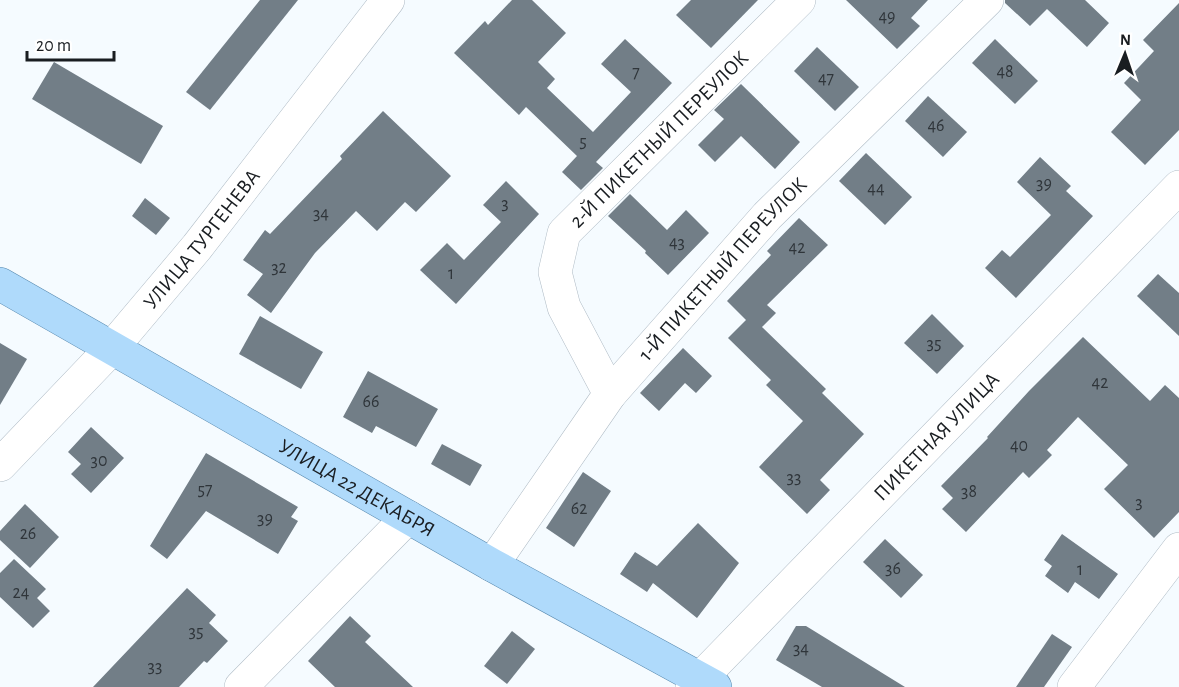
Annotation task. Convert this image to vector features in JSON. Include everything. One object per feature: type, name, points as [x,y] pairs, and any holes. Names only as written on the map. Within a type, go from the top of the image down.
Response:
[{"type":"main road","name":"УЛИЦА 22 ДЕКАБРЯ","points":[[0,285],[702,684]]},
{"type":"street","name":"УЛИЦА ТУРГЕНЕВА","points":[[0,465],[111,349],[197,247],[388,0]]},
{"type":"street","name":"2-Й ПИКЕТНЫЙ ПЕРЕУЛОК","points":[[610,394],[564,307],[555,272],[564,233],[799,0]]},
{"type":"street","name":"1-Й ПИКЕТНЫЙ ПЕРЕУЛОК","points":[[492,565],[610,394],[766,216],[987,0]]},
{"type":"street","name":"ПИКЕТНАЯ УЛИЦА","points":[[702,684],[1179,187]]},
{"type":"street","points":[[242,687],[408,517]]},
{"type":"street","points":[[1074,687],[1179,549]]},
{"type":"building","points":[[260,0],[298,0],[210,110],[186,92]]},
{"type":"building","points":[[512,0],[532,0],[566,33],[538,62],[555,79],[547,88],[593,132],[631,92],[601,64],[625,39],[672,83],[596,162],[603,168],[581,190],[562,172],[577,156],[526,107],[519,115],[454,53],[485,21],[488,25]]},
{"type":"building","points":[[691,0],[758,0],[711,48],[676,15]]},
{"type":"building","points":[[846,0],[928,0],[911,18],[920,26],[897,49]]},
{"type":"building","points":[[1005,0],[1085,0],[1109,23],[1087,47],[1047,9],[1030,26],[1005,3]]},
{"type":"building","points":[[1179,3],[1179,130],[1145,165],[1111,132],[1141,100],[1124,83],[1154,51],[1143,40]]},
{"type":"building","points":[[995,39],[1038,81],[1015,104],[972,63]]},
{"type":"building","points":[[817,47],[859,87],[835,111],[794,71]]},
{"type":"building","points":[[54,62],[163,126],[141,164],[32,99]]},
{"type":"building","points":[[741,84],[800,142],[775,169],[741,136],[715,162],[698,145],[724,119],[714,110]]},
{"type":"building","points":[[928,96],[967,132],[943,157],[905,121]]},
{"type":"building","points":[[383,111],[451,176],[416,212],[405,202],[377,231],[356,211],[315,253],[271,313],[247,295],[263,274],[243,260],[265,230],[270,234],[342,159],[340,156]]},
{"type":"building","points":[[866,153],[912,197],[885,225],[839,181]]},
{"type":"building","points":[[1040,157],[1071,186],[1066,191],[1093,216],[1016,298],[985,268],[1002,250],[1010,257],[1051,215],[1017,182]]},
{"type":"building","points":[[506,181],[539,214],[456,304],[420,270],[447,243],[464,260],[501,222],[483,205]]},
{"type":"building","points":[[630,194],[667,230],[686,210],[709,233],[668,275],[608,216]]},
{"type":"building","points":[[145,198],[170,218],[156,235],[132,216]]},
{"type":"building","points":[[799,218],[828,245],[767,305],[776,313],[762,327],[826,389],[822,393],[864,434],[820,480],[830,490],[807,514],[759,467],[803,421],[766,385],[771,380],[728,338],[746,320],[727,301],[771,255],[767,251]]},
{"type":"building","points":[[1158,274],[1179,293],[1179,336],[1137,296]]},
{"type":"building","points":[[932,314],[964,346],[937,374],[904,343]]},
{"type":"building","points":[[260,316],[323,352],[301,389],[239,354]]},
{"type":"building","points":[[1083,337],[1150,401],[1165,385],[1179,398],[1179,512],[1154,538],[1104,489],[1128,465],[1078,417],[1047,450],[1052,455],[1029,478],[1023,472],[966,532],[942,509],[953,498],[941,486],[988,438],[1029,391]]},
{"type":"building","points":[[0,343],[27,359],[0,405]]},
{"type":"building","points":[[683,348],[712,376],[696,393],[685,383],[659,411],[640,393]]},
{"type":"building","points":[[368,371],[438,409],[416,447],[376,426],[372,433],[343,417]]},
{"type":"building","points":[[91,427],[124,458],[91,493],[71,474],[81,464],[68,452]]},
{"type":"building","points":[[442,444],[482,465],[470,486],[431,464]]},
{"type":"building","points":[[206,453],[298,507],[291,517],[298,521],[278,554],[206,511],[167,559],[150,546]]},
{"type":"building","points":[[583,472],[611,491],[574,547],[546,528]]},
{"type":"building","points":[[25,504],[59,537],[30,568],[0,540],[0,531]]},
{"type":"building","points":[[698,523],[739,563],[697,618],[653,583],[647,592],[620,574],[635,552],[657,566]]},
{"type":"building","points":[[1062,534],[1118,574],[1099,599],[1075,582],[1068,593],[1045,576],[1052,566],[1044,560]]},
{"type":"building","points":[[885,539],[923,575],[901,598],[863,562]]},
{"type":"building","points":[[14,559],[46,589],[37,598],[50,611],[33,628],[0,597],[0,573]]},
{"type":"building","points":[[187,588],[216,615],[209,623],[228,641],[207,663],[204,661],[179,687],[93,687]]},
{"type":"building","points":[[350,616],[371,636],[365,642],[413,687],[335,687],[308,661]]},
{"type":"building","points":[[796,626],[806,626],[905,687],[822,687],[776,660]]},
{"type":"building","points":[[512,631],[535,649],[507,684],[484,666]]},
{"type":"building","points":[[1052,634],[1072,647],[1044,687],[1016,687]]}]
